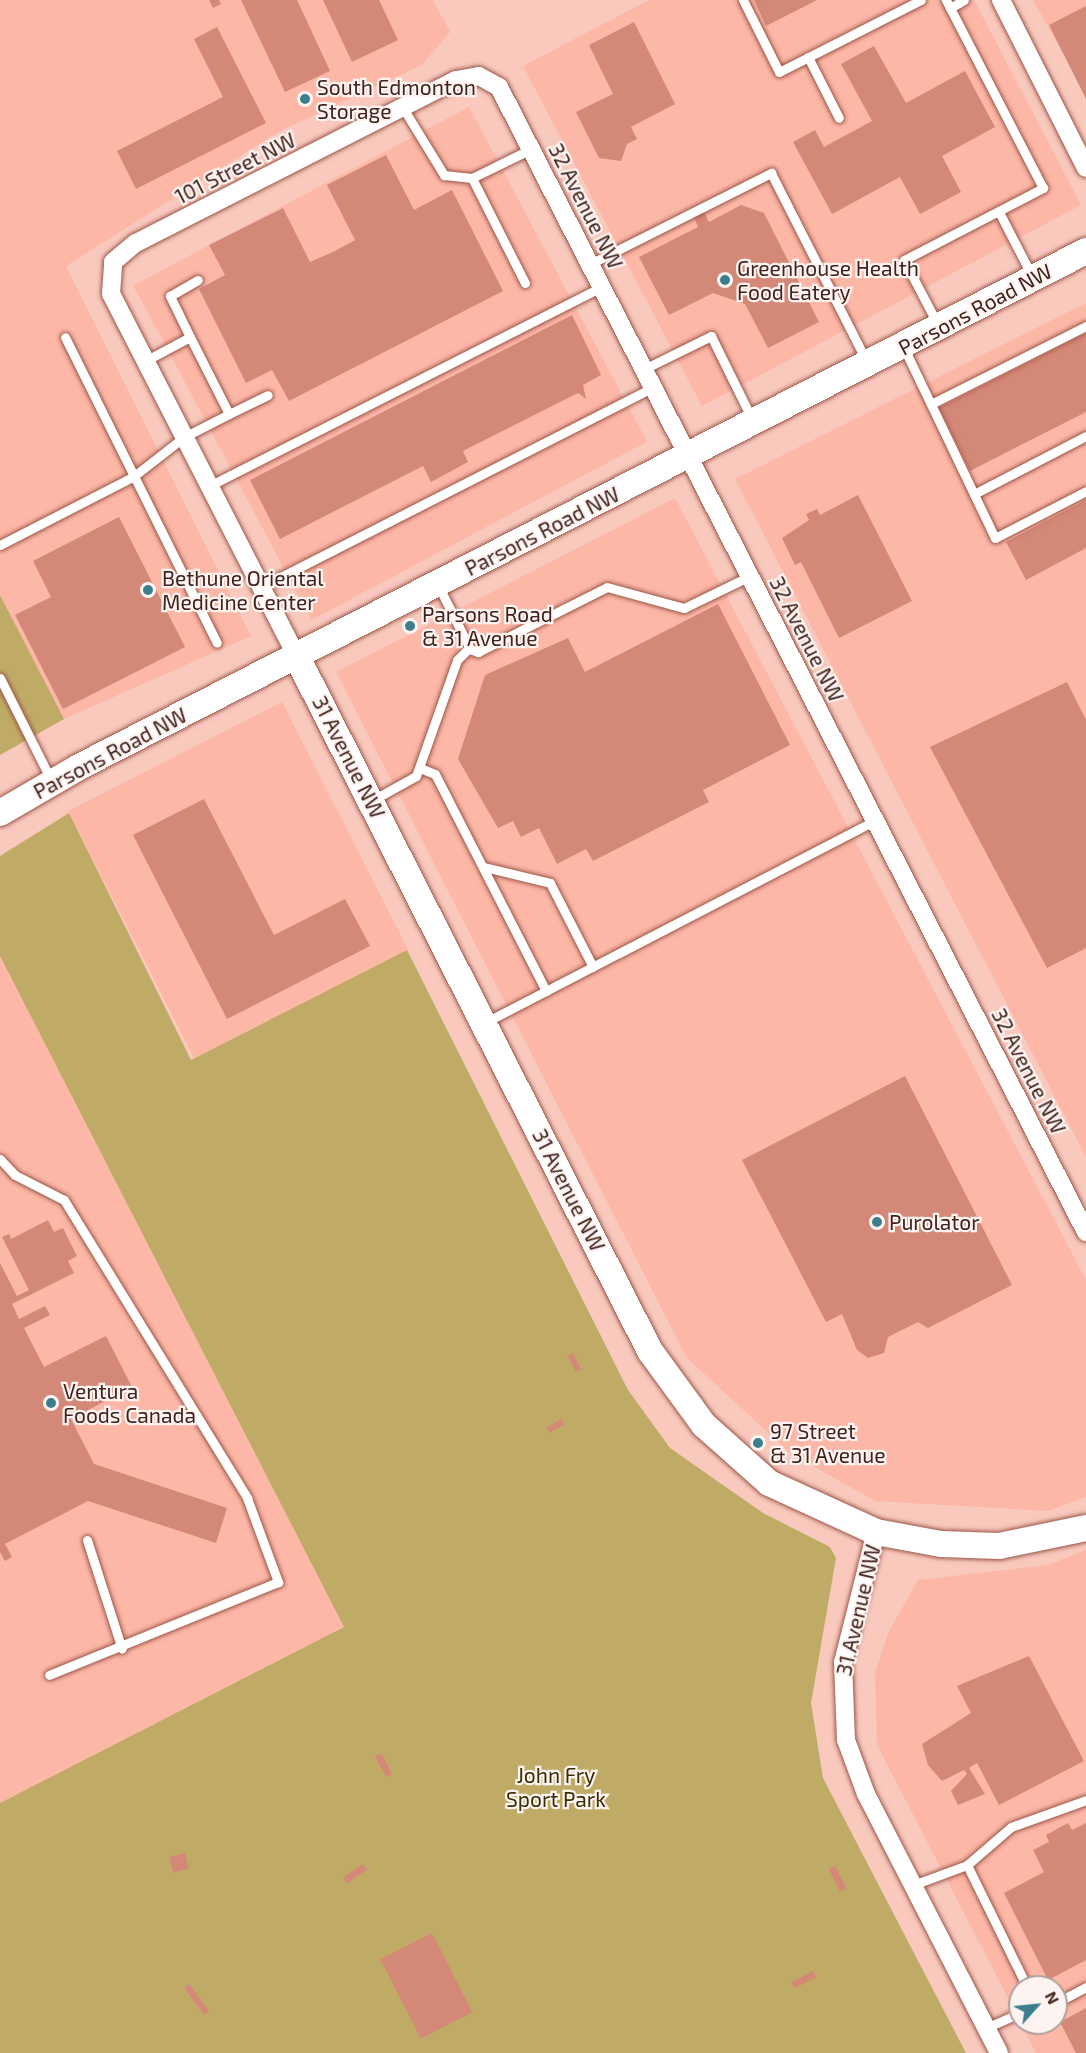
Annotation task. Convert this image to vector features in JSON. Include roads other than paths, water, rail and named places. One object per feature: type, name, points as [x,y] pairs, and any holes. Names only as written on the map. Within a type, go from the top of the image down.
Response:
[{"type":"street","points":[[1007,2],[1086,168]]},
{"type":"street","name":"101 Street NW","points":[[113,262],[136,243],[456,80],[479,76]]},
{"type":"street","name":"32 Avenue NW","points":[[479,76],[499,87],[1086,1232]]},
{"type":"street","name":"Parsons Road NW","points":[[0,813],[52,782],[1086,251]]},
{"type":"street","name":"31 Avenue NW","points":[[113,262],[111,294],[650,1351],[684,1403],[769,1483],[876,1532],[843,1662],[841,1707],[854,1766],[999,2053]]},
{"type":"street","points":[[876,1532],[941,1544],[999,1546],[1086,1528]]},
{"type":"lane","points":[[743,0],[779,72],[921,0]]},
{"type":"lane","points":[[939,327],[904,260],[1043,188],[948,4],[964,0]]},
{"type":"lane","points":[[808,57],[839,118]]},
{"type":"lane","points":[[403,108],[444,175],[472,178],[531,149]]},
{"type":"lane","points":[[590,264],[771,173],[868,364]]},
{"type":"lane","points":[[472,178],[525,283]]},
{"type":"lane","points":[[999,212],[1033,278]]},
{"type":"lane","points":[[198,280],[170,296],[229,414]]},
{"type":"lane","points":[[209,486],[601,287]]},
{"type":"lane","points":[[931,404],[1086,326]]},
{"type":"lane","points":[[644,369],[711,336],[754,423]]},
{"type":"lane","points":[[65,337],[217,643]]},
{"type":"lane","points":[[145,361],[190,337]]},
{"type":"lane","points":[[903,346],[995,538],[1086,491]]},
{"type":"lane","points":[[261,587],[653,387]]},
{"type":"lane","points":[[0,545],[134,476],[184,437],[268,395]]},
{"type":"lane","points":[[974,494],[1086,436]]},
{"type":"lane","points":[[469,648],[483,651],[607,587],[680,609],[750,576]]},
{"type":"lane","points":[[438,585],[469,648]]},
{"type":"lane","points":[[371,801],[412,780],[420,768],[457,660],[469,648]]},
{"type":"lane","points":[[0,678],[52,782]]},
{"type":"lane","points":[[420,768],[435,774],[546,991]]},
{"type":"lane","points":[[484,1023],[875,820]]},
{"type":"lane","points":[[484,867],[550,884],[593,967]]},
{"type":"lane","points":[[0,1159],[15,1175],[64,1200],[247,1498],[278,1582],[122,1649],[49,1675]]},
{"type":"lane","points":[[87,1540],[122,1649]]},
{"type":"lane","points":[[913,1886],[967,1865],[1011,1827],[1086,1800]]},
{"type":"lane","points":[[967,1865],[1021,1975]]},
{"type":"lane","points":[[1068,1997],[1086,1987]]},
{"type":"lane","points":[[986,2028],[1008,2018]]},
{"type":"place","name":"South Edmonton Storage","points":[[305,99]]},
{"type":"place","name":"Greenhouse Health Food Eatery","points":[[725,280]]},
{"type":"place","name":"Bethune Oriental Medicine Center","points":[[148,590]]},
{"type":"place","name":"Parsons Road & 31 Avenue","points":[[410,626]]},
{"type":"place","name":"Purolator","points":[[877,1222]]},
{"type":"place","name":"Ventura Foods Canada","points":[[51,1403]]},
{"type":"place","name":"97 Street & 31 Avenue","points":[[758,1443]]},
{"type":"park label","name":"John Fry Sport Park","points":[[556,1787]]}]
